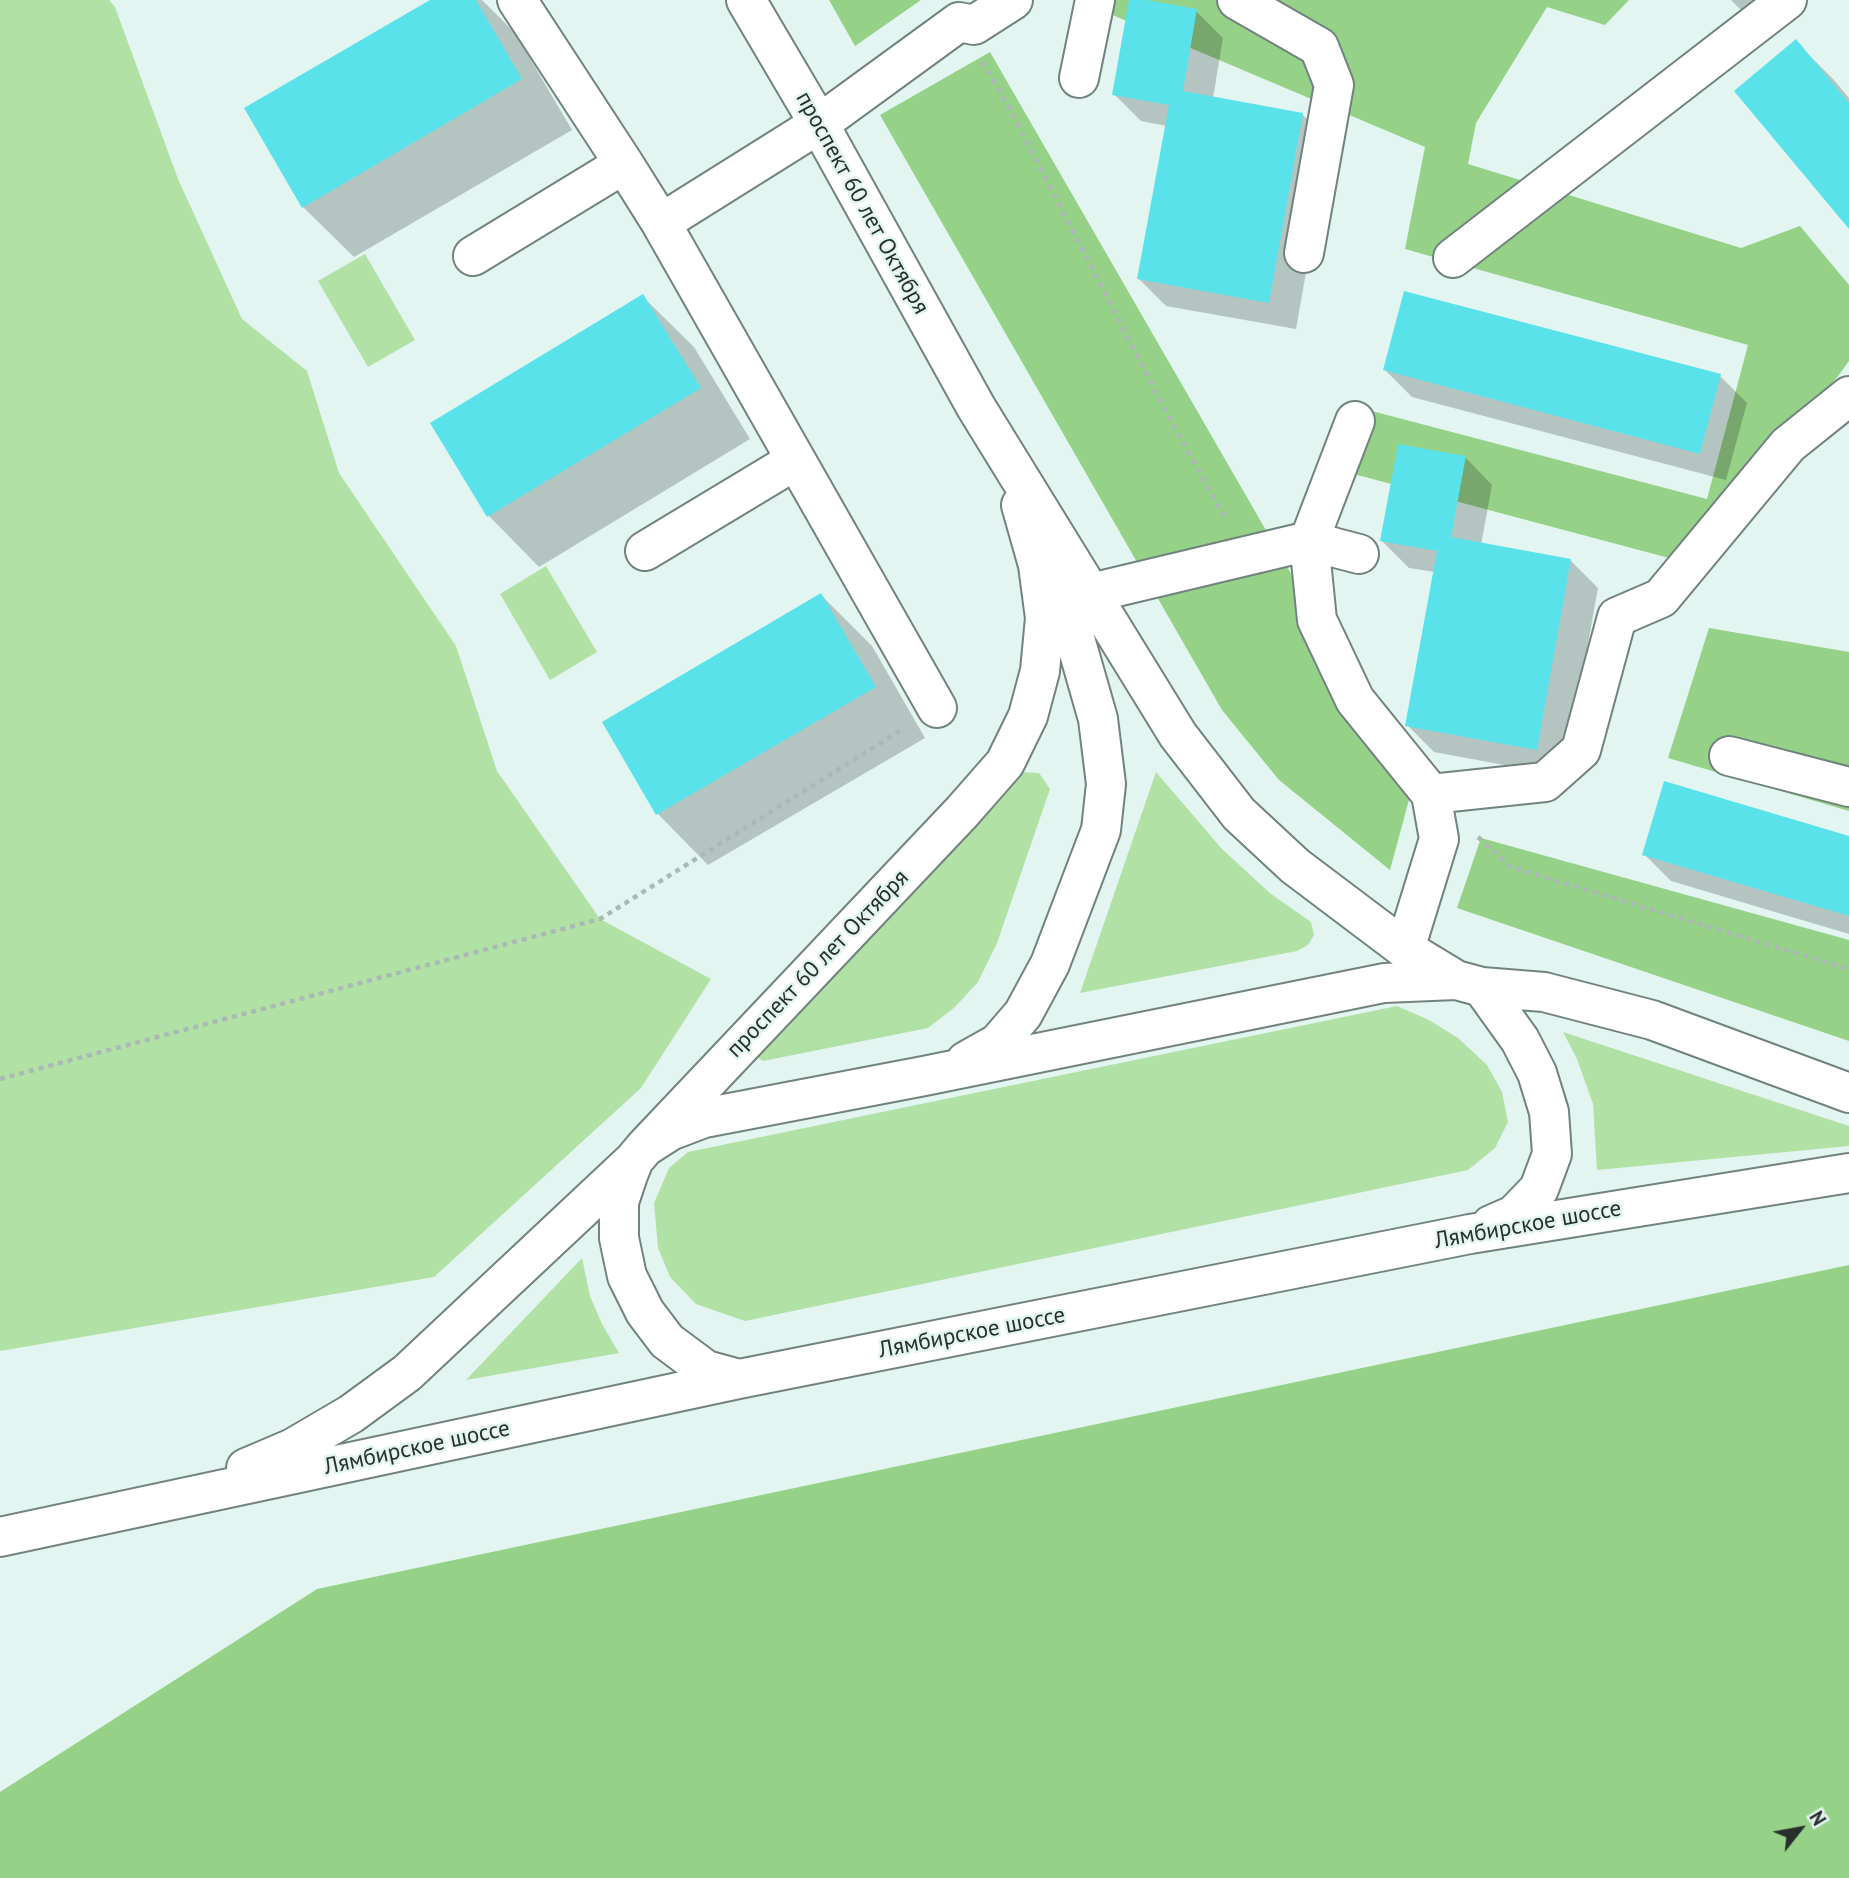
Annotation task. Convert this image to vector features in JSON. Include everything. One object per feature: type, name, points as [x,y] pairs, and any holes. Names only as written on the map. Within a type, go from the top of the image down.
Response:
[{"type":"main road","points":[[517,0],[661,223],[937,708]]},
{"type":"main road","name":"проспект 60 лет Октября","points":[[746,0],[819,124],[976,407],[1178,735],[1239,814],[1295,866],[1405,949],[1469,984],[1520,1040],[1537,1073],[1549,1112],[1552,1153],[1539,1189],[1514,1215],[1470,1234]]},
{"type":"main road","points":[[661,223],[819,124],[973,12],[1013,0]]},
{"type":"main road","points":[[1079,78],[1095,0]]},
{"type":"main road","points":[[1237,0],[1319,47],[1335,85],[1304,253]]},
{"type":"main road","points":[[1452,258],[1787,0]]},
{"type":"main road","points":[[473,256],[624,164]]},
{"type":"main road","points":[[1431,794],[1545,782],[1581,750],[1617,617],[1661,598],[1788,444],[1849,396]]},
{"type":"main road","name":"проспект 60 лет Октября","points":[[924,1076],[971,1059],[998,1043],[1023,1014],[1050,964],[1101,830],[1106,784],[1098,719],[1070,621],[976,407]]},
{"type":"main road","points":[[1355,421],[1309,541],[1317,620],[1355,700],[1431,794],[1439,839],[1405,949]]},
{"type":"main road","points":[[645,551],[796,460]]},
{"type":"main road","name":"проспект 60 лет Октября","points":[[739,1379],[706,1370],[667,1341],[645,1312],[627,1276],[619,1238],[619,1202],[640,1154],[962,812],[1004,763],[1028,716],[1040,671],[1045,618],[1038,565],[1019,500]]},
{"type":"main road","points":[[1091,593],[1309,541],[1359,554]]},
{"type":"main road","points":[[1728,756],[1849,787]]},
{"type":"main road","points":[[640,1154],[670,1131],[704,1118],[1384,983],[1469,984],[1544,992],[1653,1020],[1849,1093]]},
{"type":"main road","name":"Лямбирское шоссе","points":[[99,1517],[223,1478],[293,1448],[351,1414],[407,1373],[640,1154]]},
{"type":"main road","name":"Лямбирское шоссе","points":[[0,1537],[739,1379],[1470,1234],[1849,1173]]},
{"type":"path","points":[[0,1079],[600,919],[937,708]]},
{"type":"green space","points":[[0,0],[109,0],[115,7],[178,179],[242,319],[307,371],[339,473],[456,646],[497,771],[600,919],[711,979],[641,1088],[434,1277],[0,1351]]},
{"type":"green space","points":[[829,0],[921,0],[855,46]]},
{"type":"green space","points":[[1077,0],[1629,0],[1605,25],[1547,7],[1476,123],[1468,164],[1741,248],[1800,226],[1849,285],[1849,361],[1699,566],[1350,473],[1368,410],[1707,499],[1748,345],[1405,249],[1425,147]]},
{"type":"green space","points":[[990,52],[1413,785],[1390,870],[1279,780],[1222,710],[880,115]]},
{"type":"green space","points":[[365,254],[415,340],[368,367],[318,281]]},
{"type":"green space","points":[[546,566],[597,652],[550,680],[500,594]]},
{"type":"green space","points":[[1709,628],[1849,652],[1849,811],[1668,758]]},
{"type":"green space","points":[[1021,772],[1039,773],[1050,789],[997,943],[978,982],[955,1007],[928,1028],[763,1061],[752,1054]]},
{"type":"green space","points":[[1156,772],[1222,849],[1271,894],[1311,922],[1314,935],[1308,945],[1297,951],[1080,993]]},
{"type":"green space","points":[[1481,838],[1849,940],[1849,1041],[1457,908]]},
{"type":"green space","points":[[1397,1006],[1429,1020],[1458,1038],[1487,1065],[1502,1092],[1508,1122],[1495,1148],[1468,1170],[745,1321],[696,1304],[670,1277],[658,1248],[654,1203],[669,1168],[688,1152]]},
{"type":"green space","points":[[1563,1032],[1849,1126],[1849,1146],[1597,1170],[1593,1104],[1577,1059]]},
{"type":"green space","points":[[582,1258],[590,1296],[619,1353],[466,1380]]},
{"type":"green space","points":[[1849,1265],[1849,1878],[0,1878],[0,1792],[317,1589]]},
{"type":"building","points":[[430,0],[476,0],[522,79],[302,208],[244,108]]},
{"type":"building","points":[[1129,0],[1147,0],[1197,9],[1183,91],[1303,113],[1269,303],[1137,279],[1169,105],[1112,95]]},
{"type":"building","points":[[1796,39],[1849,103],[1849,229],[1734,91]]},
{"type":"building","points":[[1404,291],[1721,374],[1700,454],[1383,370]]},
{"type":"building","points":[[643,294],[701,388],[487,517],[430,423]]},
{"type":"building","points":[[1398,444],[1466,456],[1451,537],[1571,559],[1537,750],[1405,726],[1437,551],[1380,541]]},
{"type":"building","points":[[821,593],[876,687],[656,815],[602,722]]},
{"type":"building","points":[[1664,781],[1849,836],[1849,916],[1642,855]]}]
